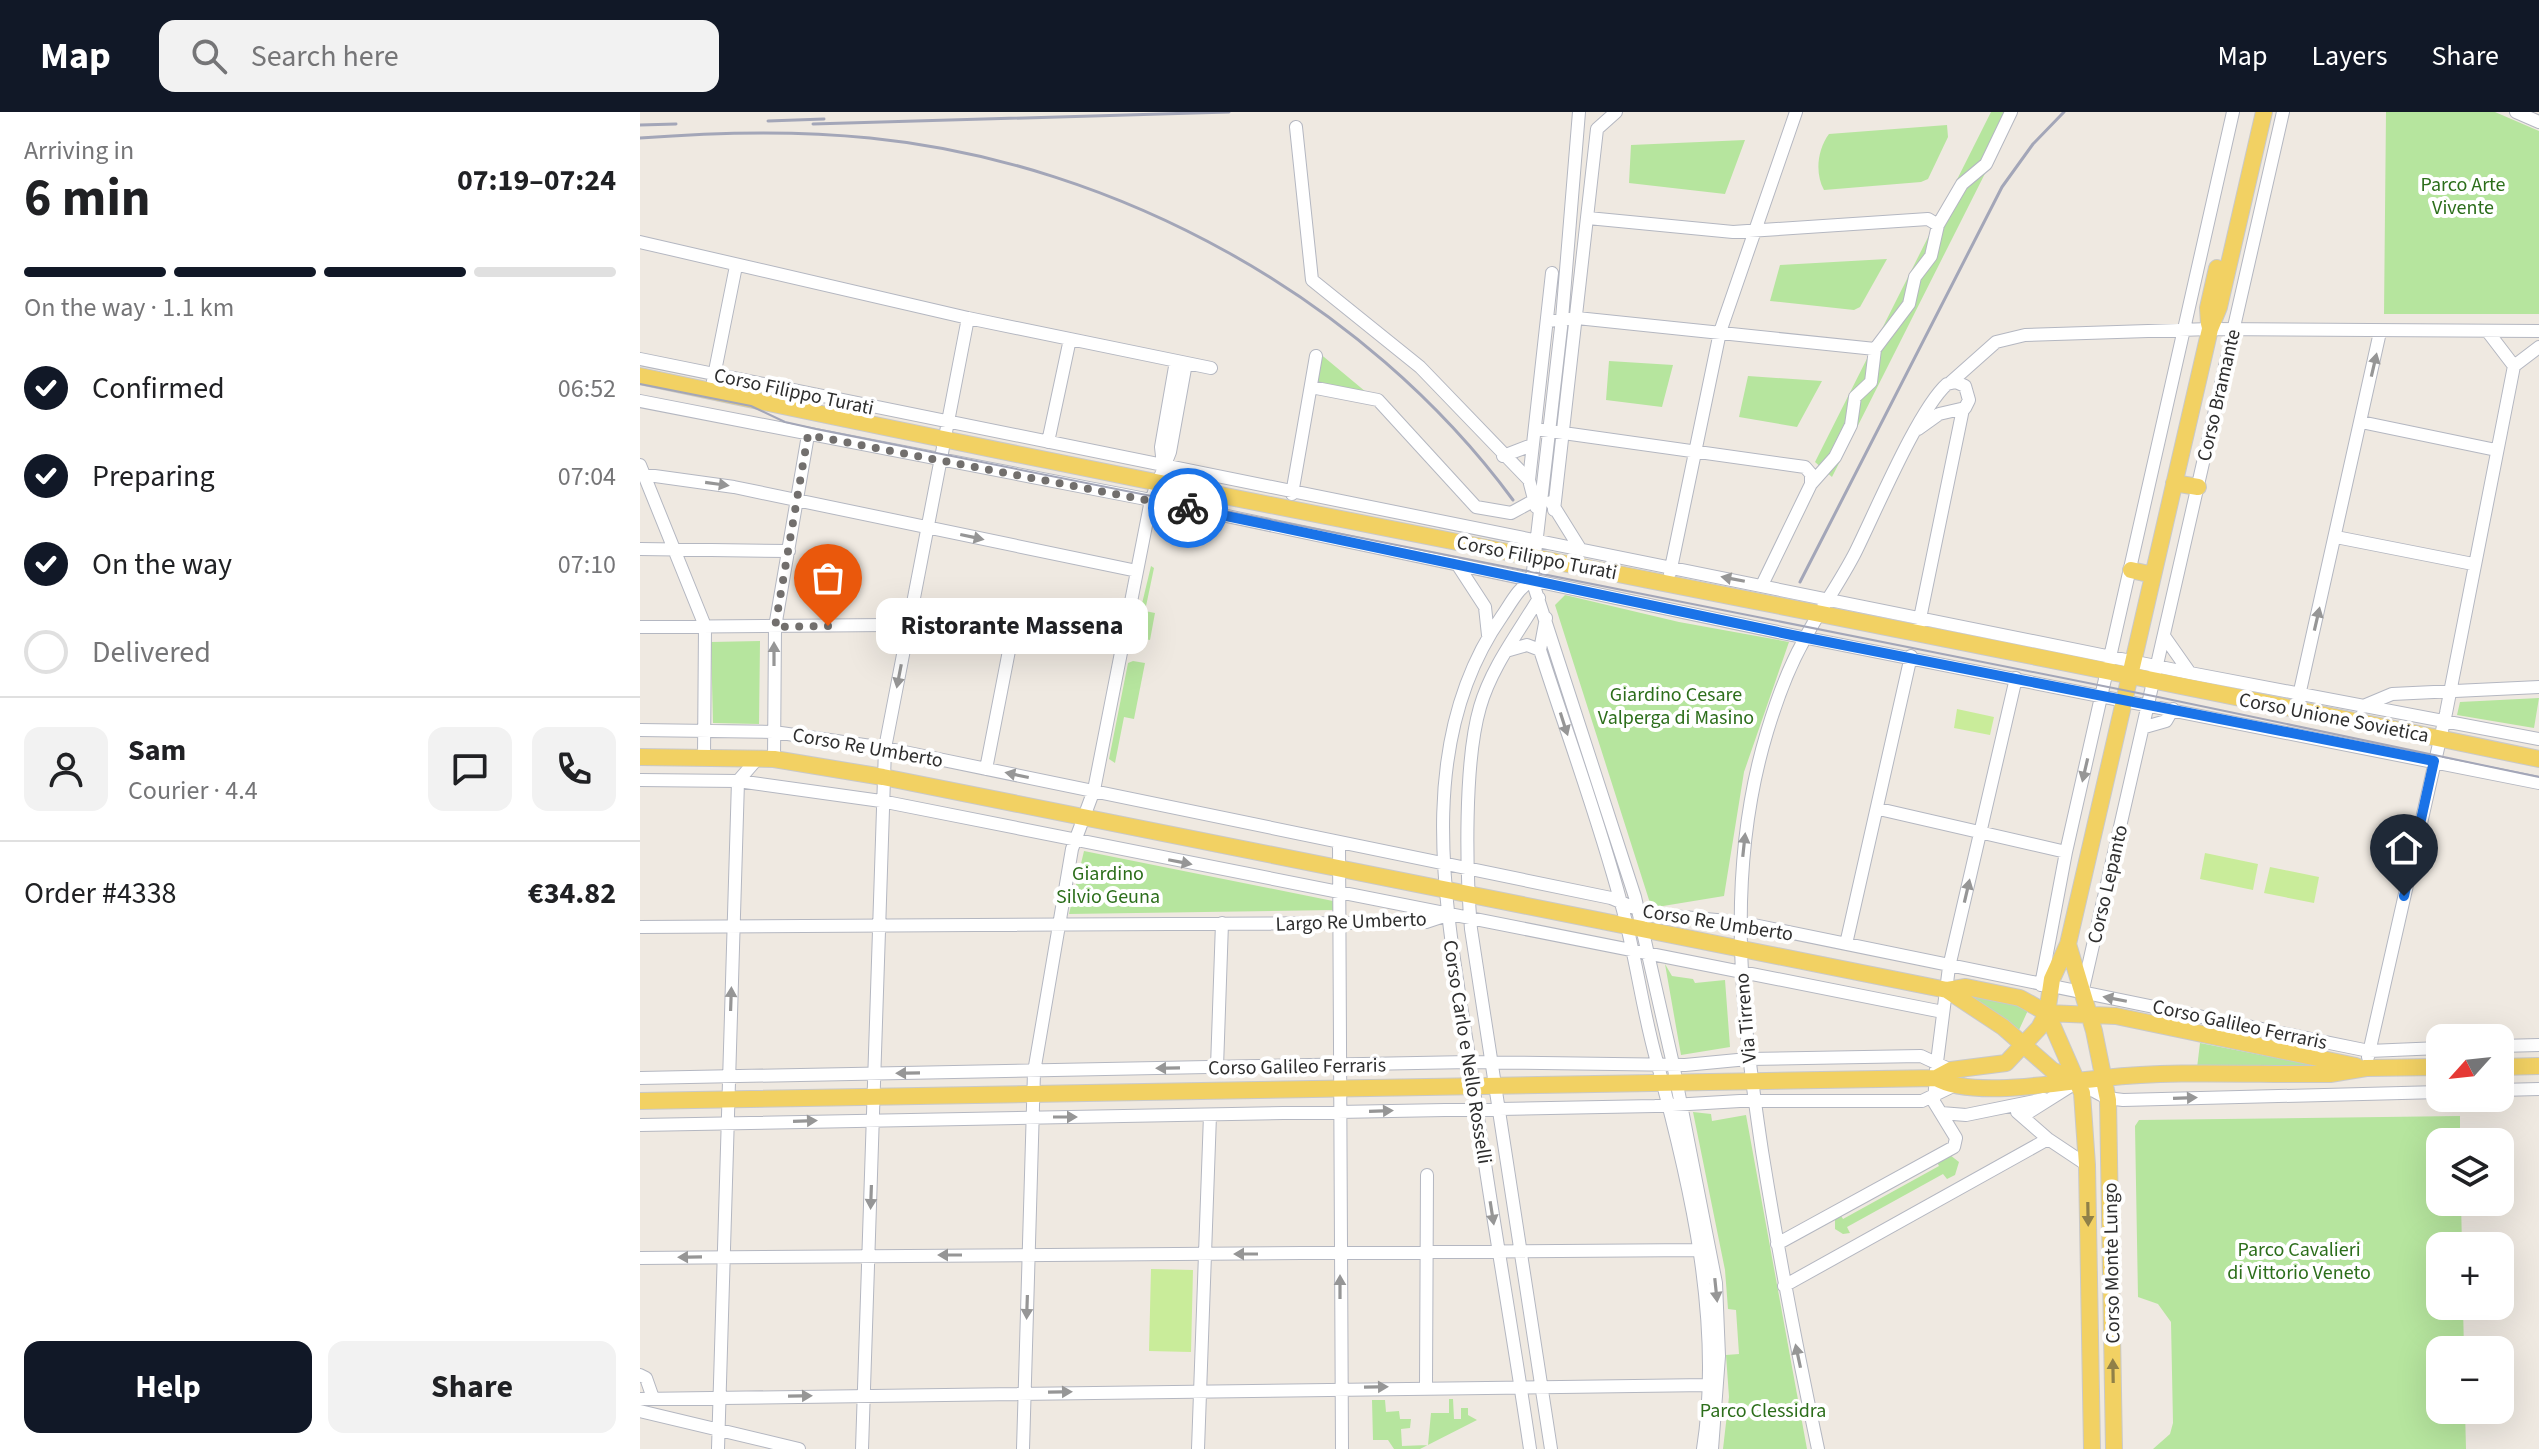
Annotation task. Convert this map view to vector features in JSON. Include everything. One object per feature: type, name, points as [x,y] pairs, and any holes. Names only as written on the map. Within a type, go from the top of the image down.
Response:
[{"type":"main road","name":"Corso Bramante","points":[[2132,668],[2210,329],[2219,307],[2253,112]]},
{"type":"main road","name":"Corso Bramante","points":[[2241,187],[2264,112]]},
{"type":"main road","name":"Corso Filippo Turati","points":[[640,376],[944,441],[1289,507],[1537,548],[1670,576],[1819,613],[1918,624],[2132,668]]},
{"type":"main road","points":[[2174,483],[2198,487]]},
{"type":"main road","points":[[2131,570],[2153,575]]},
{"type":"main road","name":"Corso Unione Sovietica","points":[[2132,668],[2539,759]]},
{"type":"main road","name":"Corso Lepanto","points":[[2047,1013],[2045,985],[2068,944],[2132,668]]},
{"type":"main road","name":"Corso Re Umberto","points":[[640,757],[766,758],[883,777],[1085,818]]},
{"type":"main road","name":"Largo Re Umberto","points":[[1085,818],[1445,890]]},
{"type":"main road","name":"Corso Re Umberto","points":[[1445,890],[1947,990]]},
{"type":"main road","name":"Corso Lepanto","points":[[2068,944],[2083,992]]},
{"type":"main road","points":[[1944,1075],[2001,1066],[2024,1044],[2047,1013],[2020,998],[1966,987],[1947,990]]},
{"type":"main road","points":[[1947,990],[2024,1044],[2052,1070],[2077,1082]]},
{"type":"main road","name":"Corso Monte Lungo","points":[[2083,992],[2105,1077],[2107,1098],[2114,1449]]},
{"type":"main road","name":"Corso Monte Lungo","points":[[2047,1013],[2086,1107],[2092,1449]]},
{"type":"main road","name":"Corso Galileo Ferraris","points":[[2047,1013],[2088,1013],[2366,1068]]},
{"type":"main road","points":[[2514,1067],[2539,1066]]},
{"type":"main road","name":"Corso Galileo Ferraris","points":[[640,1101],[1341,1091],[1944,1075],[2077,1082],[2105,1077],[2330,1074],[2366,1068],[2426,1067]]},
{"type":"street","points":[[1616,112],[1597,129],[1577,318],[1557,431],[1544,482],[1532,580],[1639,911],[1633,952],[1657,1063],[1671,1084],[1676,1103],[1716,1283],[1719,1356],[1712,1449]]},
{"type":"street","points":[[1670,576],[1720,332],[1796,112]]},
{"type":"street","points":[[1762,585],[1811,484],[1835,457],[1851,425],[1855,397],[1871,382],[1875,349],[1909,304],[1915,277],[1931,256],[1938,225],[1962,184],[1986,164],[2011,112]]},
{"type":"street","points":[[2045,985],[2066,852],[2233,112]]},
{"type":"street","name":"Corso Bramante","points":[[2156,673],[2283,112]]},
{"type":"street","points":[[2516,112],[2539,122]]},
{"type":"street","points":[[1540,518],[1554,499],[1562,319],[1580,116]]},
{"type":"street","points":[[1296,127],[1312,280],[1420,367],[1529,480]]},
{"type":"street","points":[[1588,218],[1753,232],[1928,219],[1938,225]]},
{"type":"street","points":[[640,242],[968,318],[1211,368]]},
{"type":"street","points":[[711,391],[736,266]]},
{"type":"street","points":[[1540,518],[1529,480],[1552,273]]},
{"type":"street","points":[[862,1449],[885,748],[968,318]]},
{"type":"street","points":[[1547,321],[1577,318],[1875,349]]},
{"type":"street","points":[[1957,434],[1939,394],[1985,349],[2009,338],[2210,329],[2539,331]]},
{"type":"street","points":[[2298,703],[2380,332]]},
{"type":"street","points":[[2488,332],[2514,366]]},
{"type":"street","points":[[1918,624],[1957,434],[1963,409],[1969,400],[1968,391],[1978,367],[2009,338]]},
{"type":"street","points":[[1048,442],[1070,339]]},
{"type":"street","points":[[2366,1068],[2440,738],[2514,366],[2539,347]]},
{"type":"street","points":[[1289,507],[1316,356]]},
{"type":"street","name":"Corso Filippo Turati","points":[[640,359],[1459,524],[1537,548],[1579,547],[1670,576],[1762,585],[1830,598],[1918,624]]},
{"type":"street","points":[[1023,1449],[1034,1072],[1077,839],[1094,790],[1151,500],[1163,465],[1161,447],[1181,362]]},
{"type":"street","points":[[1951,382],[1961,384],[1968,391]]},
{"type":"street","points":[[1311,387],[1378,400],[1476,507],[1507,513],[1533,501]]},
{"type":"street","name":"Via Tirreno","points":[[1818,1449],[1784,1286],[1748,1059],[1739,948],[1745,830],[1768,731],[1806,637],[1939,394]]},
{"type":"street","name":"Corso Filippo Turati","points":[[640,401],[1151,500],[1806,637],[2124,698]]},
{"type":"street","points":[[1918,429],[1932,417],[1963,409]]},
{"type":"street","points":[[2361,422],[2496,450]]},
{"type":"street","points":[[1535,429],[1805,467],[1811,474],[1811,484]]},
{"type":"street","points":[[718,1449],[722,1398],[738,781],[766,758],[774,732],[775,627],[808,435]]},
{"type":"street","points":[[1503,456],[1532,445]]},
{"type":"street","points":[[641,471],[797,500],[1137,571]]},
{"type":"street","points":[[641,471],[705,626],[704,756]]},
{"type":"street","points":[[1544,482],[1579,547]]},
{"type":"street","points":[[1459,524],[1466,496]]},
{"type":"street","points":[[2336,537],[2473,564]]},
{"type":"street","points":[[640,549],[789,551]]},
{"type":"street","points":[[1457,564],[1485,607],[1488,635]]},
{"type":"street","name":"Corso Carlo e Nello Rosselli","points":[[1530,1449],[1447,915],[1444,863],[1447,767],[1460,695],[1488,635],[1521,587],[1532,580]]},
{"type":"street","name":"Corso Carlo e Nello Rosselli","points":[[1539,598],[1506,651],[1480,705],[1475,730],[1469,894],[1551,1449]]},
{"type":"street","points":[[1546,618],[1540,650],[1621,900],[1650,955],[1673,1064],[1671,1084]]},
{"type":"street","points":[[640,627],[1127,623]]},
{"type":"street","points":[[986,769],[1014,625]]},
{"type":"street","points":[[2164,636],[2190,673]]},
{"type":"street","points":[[1506,651],[1527,645],[1540,650]]},
{"type":"street","points":[[1846,944],[1879,809],[1911,656]]},
{"type":"street","name":"Corso Unione Sovietica","points":[[2156,673],[2190,673],[2298,703],[2361,707],[2444,719],[2539,739]]},
{"type":"street","name":"Corso Lepanto","points":[[2083,992],[2156,673]]},
{"type":"street","points":[[640,1125],[1676,1103],[1922,1101],[1934,1096],[1944,1075],[1943,1012],[1949,967],[2016,678]]},
{"type":"street","points":[[2361,707],[2392,694],[2539,687]]},
{"type":"street","name":"Corso Unione Sovietica","points":[[2124,698],[2539,783]]},
{"type":"street","points":[[2145,727],[2166,721],[2173,709]]},
{"type":"street","name":"Corso Re Umberto","points":[[640,730],[705,728],[774,732],[885,748],[1094,790]]},
{"type":"street","points":[[640,780],[738,781],[881,801],[1077,839]]},
{"type":"street","points":[[1094,790],[1444,863]]},
{"type":"street","points":[[1879,809],[2066,852]]},
{"type":"street","name":"Largo Re Umberto","points":[[1077,839],[1447,915]]},
{"type":"street","points":[[1339,843],[1342,1449]]},
{"type":"street","name":"Corso Re Umberto","points":[[1444,863],[1621,900],[1639,911],[1739,922],[2045,985]]},
{"type":"street","points":[[1447,915],[1470,916],[1633,952],[1943,1012]]},
{"type":"street","name":"Largo Re Umberto","points":[[640,927],[1426,922],[1447,915]]},
{"type":"street","points":[[1217,1067],[1222,923]]},
{"type":"street","points":[[1743,997],[1766,978]]},
{"type":"street","name":"Corso Galileo Ferraris","points":[[2045,985],[2369,1051],[2426,1049]]},
{"type":"street","points":[[2514,1046],[2539,1045]]},
{"type":"street","name":"Corso Galileo Ferraris","points":[[640,1078],[1470,1062],[1673,1064],[1748,1059],[1921,1056],[1944,1075]]},
{"type":"street","points":[[2023,1116],[2077,1082],[2107,1098],[2426,1092]]},
{"type":"street","points":[[2514,1090],[2539,1089]]},
{"type":"street","points":[[1777,1244],[1946,1152],[1957,1142],[1934,1096]]},
{"type":"street","points":[[1941,1113],[1966,1115],[2047,1099]]},
{"type":"street","points":[[1676,1103],[1700,1250],[1708,1385],[1703,1449]]},
{"type":"street","points":[[2009,1106],[2048,1139],[2087,1165]]},
{"type":"street","points":[[1198,1449],[1210,1115]]},
{"type":"street","points":[[1784,1286],[2048,1139]]},
{"type":"street","points":[[1426,1386],[1427,1175]]},
{"type":"street","points":[[640,1258],[1700,1250]]},
{"type":"street","points":[[640,1375],[646,1378],[646,1398],[1341,1387],[1708,1385]]},
{"type":"street","points":[[640,1411],[799,1449]]},
{"type":"green space","points":[[1991,112],[2016,112],[1832,477],[1815,462]]},
{"type":"green space","name":"Parco Arte Vivente","points":[[2386,112],[2495,112],[2539,131],[2539,314],[2384,314]]},
{"type":"green space","points":[[1947,125],[1948,137],[1928,179],[1824,190],[1819,177],[1819,162],[1829,134]]},
{"type":"green space","points":[[1745,140],[1725,194],[1629,183],[1631,145]]},
{"type":"green space","points":[[1887,259],[1860,307],[1854,310],[1770,301],[1780,265]]},
{"type":"green space","points":[[1318,352],[1372,397],[1313,385]]},
{"type":"green space","points":[[1609,361],[1673,365],[1662,407],[1606,400]]},
{"type":"green space","points":[[1748,376],[1822,381],[1797,427],[1739,417]]},
{"type":"green space","points":[[1151,566],[1154,568],[1145,611],[1155,613],[1150,640],[1134,637]]},
{"type":"green space","name":"Giardino Cesare Valperga di Masino","points":[[1565,595],[1679,622],[1789,642],[1744,772],[1724,896],[1657,907],[1650,903],[1555,605]]},
{"type":"green space","points":[[760,641],[759,724],[713,723],[711,642]]},
{"type":"green space","points":[[1128,663],[1145,663],[1134,719],[1124,717],[1115,763],[1109,759]]},
{"type":"green space","points":[[2539,698],[2534,728],[2457,715],[2460,702]]},
{"type":"green space","points":[[1957,709],[1994,717],[1990,735],[1954,728]]},
{"type":"green space","name":"Giardino Silvio Geuna","points":[[1084,851],[1333,901],[1333,910],[1069,914]]},
{"type":"green space","points":[[2205,853],[2258,864],[2253,890],[2200,879]]},
{"type":"green space","points":[[2270,867],[2319,877],[2314,903],[2264,893]]},
{"type":"green space","points":[[1665,964],[1672,976],[1693,979],[1695,983],[1725,980],[1730,1047],[1681,1055]]},
{"type":"green space","points":[[1960,993],[2029,1008],[2019,1030]]},
{"type":"green space","points":[[2200,1043],[2313,1065],[2197,1068]]},
{"type":"green space","name":"Parco Clessidra","points":[[1693,1112],[1711,1114],[1712,1121],[1746,1115],[1807,1449],[1723,1449],[1729,1397],[1726,1355],[1739,1354],[1736,1310],[1728,1309],[1725,1270]]},
{"type":"green space","name":"Parco Cavalieri di Vittorio Veneto","points":[[2460,1116],[2460,1128],[2426,1128],[2426,1216],[2461,1216],[2462,1232],[2426,1232],[2426,1320],[2463,1320],[2464,1336],[2426,1336],[2426,1424],[2465,1424],[2466,1449],[2153,1449],[2170,1434],[2173,1423],[2171,1322],[2158,1304],[2138,1297],[2135,1126],[2139,1120]]},
{"type":"green space","points":[[1950,1155],[1959,1162],[1955,1175],[1947,1179],[1943,1174],[1847,1227],[1850,1233],[1843,1234],[1835,1229],[1835,1218],[1840,1214],[1843,1219],[1939,1166],[1936,1160]]},
{"type":"green space","points":[[1151,1269],[1193,1270],[1191,1352],[1149,1351]]},
{"type":"green space","points":[[1449,1399],[1453,1399],[1454,1419],[1461,1419],[1461,1408],[1468,1408],[1468,1415],[1477,1420],[1428,1445],[1431,1413],[1449,1413]]},
{"type":"green space","points":[[1372,1400],[1385,1400],[1386,1412],[1399,1411],[1400,1419],[1411,1419],[1410,1428],[1401,1429],[1402,1446],[1428,1445],[1420,1449],[1394,1449],[1388,1440],[1373,1440]]},
{"type":"tram line","points":[[640,384],[751,406],[785,422],[816,429],[2158,697],[2539,777]]},
{"type":"railway","points":[[813,124],[1229,112]]},
{"type":"railway","points":[[1800,582],[2002,187],[2033,144],[2064,112]]},
{"type":"railway","points":[[768,121],[824,119]]},
{"type":"railway","points":[[640,125],[676,124]]},
{"type":"railway","points":[[640,138],[755,133],[870,138],[963,152],[1054,177],[1143,211],[1229,253],[1310,304],[1385,362],[1453,428],[1513,500]]},
{"type":"way so far","points":[[828,626],[775,627],[808,435],[1188,508]]},
{"type":"place","name":"Ristorante Massena","points":[[828,626]]},
{"type":"route","points":[[1188,508],[1792,635],[2080,689],[2434,761],[2404,896]]}]
